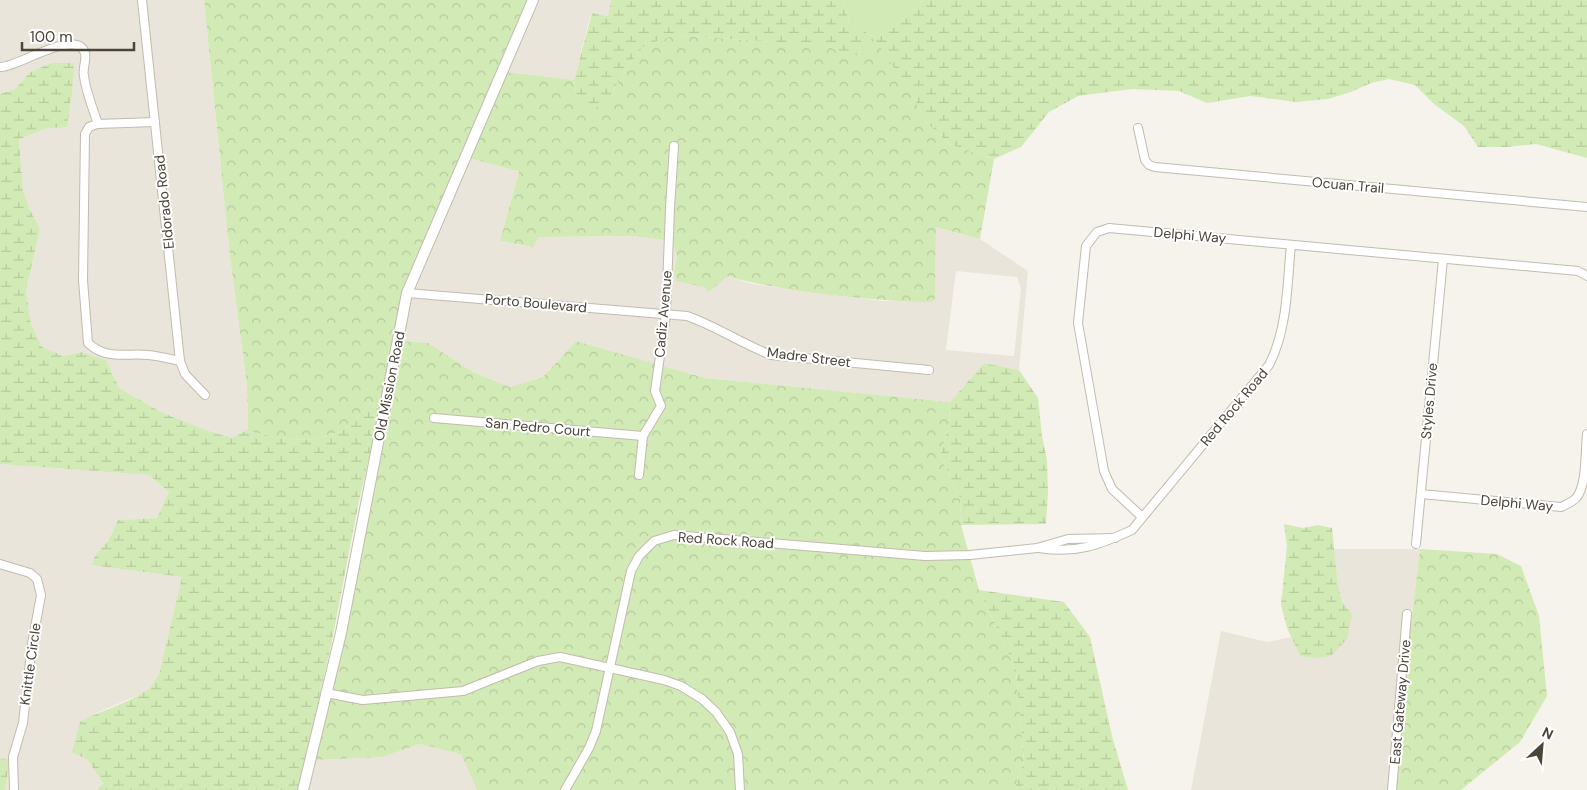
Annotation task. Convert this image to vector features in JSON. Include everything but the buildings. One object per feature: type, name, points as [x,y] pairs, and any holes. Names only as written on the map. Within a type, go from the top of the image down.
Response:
[{"type":"street","name":"Eldorado Road","points":[[142,0],[180,361],[185,374],[205,395]]},
{"type":"street","name":"Old Mission Road","points":[[303,790],[341,633],[407,293],[533,0]]},
{"type":"street","points":[[0,67],[13,64],[57,46],[74,44],[79,46],[85,55],[83,75],[98,124]]},
{"type":"street","points":[[155,122],[98,124],[89,127],[85,134],[83,280],[88,343],[96,350],[108,354],[148,355],[180,361]]},
{"type":"street","name":"Ocuan Trail","points":[[1138,128],[1145,160],[1149,165],[1155,167],[1587,207]]},
{"type":"street","name":"Cadiz Avenue","points":[[639,475],[643,436],[661,406],[655,390],[666,314],[674,146]]},
{"type":"street","name":"Delphi Way","points":[[1142,517],[1112,489],[1104,471],[1078,324],[1086,246],[1097,232],[1109,228],[1578,271],[1587,276]]},
{"type":"street","name":"Red Rock Road","points":[[1037,548],[1056,551],[1075,550],[1108,542],[1132,530],[1269,365],[1277,350],[1281,336],[1291,245]]},
{"type":"street","name":"Styles Drive","points":[[1416,544],[1443,259]]},
{"type":"street","name":"Porto Boulevard","points":[[407,293],[666,314]]},
{"type":"street","name":"Madre Street","points":[[666,314],[687,316],[703,322],[748,346],[771,355],[929,370]]},
{"type":"street","name":"San Pedro Court","points":[[434,418],[643,436]]},
{"type":"street","name":"Delphi Way","points":[[1421,494],[1561,506],[1570,504],[1577,498],[1582,486],[1587,434]]},
{"type":"street","name":"Red Rock Road","points":[[565,790],[589,748],[596,731],[631,571],[639,556],[654,541],[674,535],[925,556],[970,555],[1037,548],[1076,538],[1115,538]]},
{"type":"street","points":[[1075,550],[1076,538]]},
{"type":"street","name":"Knittle Circle","points":[[0,564],[30,573],[36,579],[42,595],[32,644],[23,723],[13,757],[14,790]]},
{"type":"street","name":"East Gateway Drive","points":[[1392,790],[1407,614]]},
{"type":"street","points":[[326,693],[363,700],[463,691],[538,661],[560,657],[664,680],[681,686],[702,699],[716,712],[730,732],[738,754],[740,790]]},
{"type":"shaded area","points":[[0,0],[204,0],[230,257],[247,385],[248,430],[232,438],[163,413],[119,388],[106,360],[82,352],[64,356],[42,347],[31,324],[26,290],[40,229],[23,191],[19,138],[47,128],[67,126],[29,73],[15,89],[0,94]]},
{"type":"shaded area","points":[[537,0],[611,0],[608,16],[591,13],[574,80],[506,72]]},
{"type":"shaded area","points":[[469,158],[519,170],[500,241],[532,247],[539,237],[632,236],[673,241],[677,256],[674,273],[711,291],[728,276],[748,283],[884,301],[935,298],[936,227],[980,239],[1028,271],[1019,370],[984,363],[950,402],[705,378],[576,341],[543,377],[510,387],[473,372],[428,343],[401,341],[410,294]],"holes":[[[956,271],[1017,277],[1021,289],[1014,356],[946,350]]]},
{"type":"shaded area","points":[[0,464],[149,475],[169,492],[157,518],[118,520],[108,541],[96,554],[91,565],[182,577],[159,674],[155,682],[146,692],[96,713],[72,753],[87,759],[103,785],[96,790],[5,790],[10,760],[0,758]]},
{"type":"shaded area","points":[[1334,549],[1420,549],[1391,790],[1191,790],[1221,631],[1267,642],[1291,637],[1300,656],[1352,614],[1342,602]]},
{"type":"shaded area","points":[[420,744],[461,753],[477,790],[307,790],[315,760],[382,757]]},
{"type":"green space","points":[[204,0],[529,0],[403,292],[380,410],[370,403],[355,420],[340,432],[314,439],[292,440],[245,431],[248,429],[247,385],[230,257]]},
{"type":"green space","points":[[611,0],[844,0],[849,23],[876,38],[896,26],[923,0],[1587,0],[1587,158],[1536,144],[1478,147],[1464,126],[1434,104],[1415,85],[1389,79],[1371,83],[1328,99],[1296,102],[1250,96],[1207,103],[1179,91],[1132,89],[1078,96],[1049,112],[1021,147],[994,159],[949,144],[925,121],[912,94],[873,37],[860,56],[836,50],[819,42],[773,42],[675,35],[645,45],[624,71],[610,98],[592,110],[577,99],[574,80],[592,13],[608,16]]},
{"type":"green space","points":[[844,0],[923,0],[896,26],[876,38],[849,23]]},
{"type":"green space","points":[[675,35],[773,42],[819,42],[836,50],[873,36],[912,94],[925,121],[949,144],[994,159],[980,239],[936,227],[935,298],[932,302],[879,300],[828,295],[744,281],[728,276],[709,292],[704,287],[676,281],[674,273],[677,256],[672,241],[632,236],[539,237],[533,247],[500,241],[519,171],[469,158],[506,72],[574,80],[577,99],[610,98],[624,71],[645,45]]},
{"type":"green space","points":[[51,63],[74,63],[67,127],[47,128],[19,139],[23,191],[40,229],[26,290],[31,324],[42,347],[64,356],[82,352],[106,360],[119,388],[163,413],[232,438],[245,431],[292,440],[314,439],[340,432],[355,420],[370,403],[380,410],[359,501],[331,646],[298,790],[96,790],[103,784],[87,759],[72,753],[80,722],[136,697],[149,689],[159,674],[182,577],[91,565],[96,554],[108,541],[118,520],[157,518],[169,492],[149,475],[0,464],[0,94],[15,89],[29,73]]},
{"type":"green space","points":[[401,341],[428,343],[473,372],[510,387],[543,377],[576,341],[705,378],[950,402],[949,425],[940,456],[960,498],[961,525],[979,590],[1016,670],[1024,761],[1014,790],[477,790],[461,754],[420,744],[382,757],[315,760]]},
{"type":"green space","points":[[984,363],[1019,370],[1038,398],[1042,436],[1047,460],[1046,524],[961,525],[960,498],[940,456],[949,425],[950,402]]},
{"type":"green space","points":[[1284,524],[1303,528],[1318,525],[1332,528],[1338,585],[1342,602],[1352,614],[1347,639],[1331,656],[1315,658],[1300,656],[1287,628],[1281,605],[1287,546]]},
{"type":"green space","points":[[1420,549],[1497,554],[1521,566],[1539,616],[1547,696],[1520,742],[1461,790],[1391,790]]},
{"type":"green space","points":[[979,590],[1064,602],[1090,637],[1112,736],[1128,790],[1014,790],[1024,761],[1016,670]]},
{"type":"green space","points":[[0,758],[10,760],[5,790],[0,790]]}]
